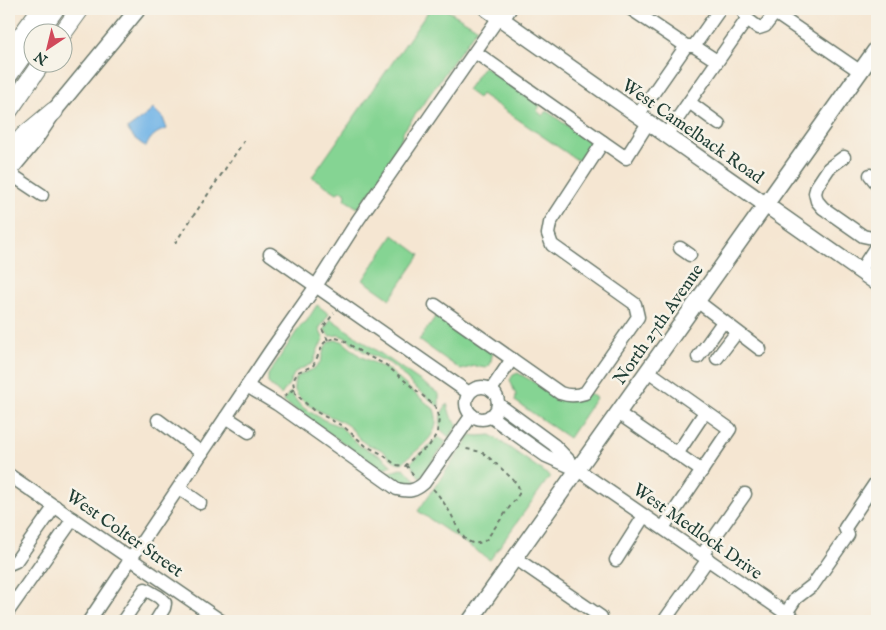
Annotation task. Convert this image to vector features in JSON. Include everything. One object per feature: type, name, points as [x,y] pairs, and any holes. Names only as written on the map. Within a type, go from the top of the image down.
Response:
[{"type":"highway","points":[[9,53],[41,9]]},
{"type":"highway","points":[[45,22],[55,9]]},
{"type":"highway","points":[[57,22],[67,9]]},
{"type":"highway","points":[[71,22],[80,9]]},
{"type":"highway","points":[[9,74],[22,55]]},
{"type":"highway","points":[[9,89],[22,70]]},
{"type":"highway","points":[[9,110],[35,72]]},
{"type":"highway","points":[[9,153],[24,136],[54,111]]},
{"type":"main road","points":[[9,172],[33,142],[54,111],[138,9]]},
{"type":"main road","name":"West Camelback Road","points":[[500,14],[643,119],[877,283]]},
{"type":"main road","name":"North 27th Avenue","points":[[475,620],[515,558],[877,48]]},
{"type":"street","points":[[631,9],[717,61]]},
{"type":"street","points":[[474,52],[626,158],[643,119],[690,46],[720,9]]},
{"type":"street","points":[[666,135],[717,61],[743,12],[760,28],[763,28],[772,11],[861,72]]},
{"type":"street","points":[[89,621],[316,286],[358,220],[500,14]]},
{"type":"street","points":[[689,102],[719,124]]},
{"type":"street","points":[[435,305],[560,393],[576,396],[585,393],[638,317],[635,304],[552,245],[548,234],[550,223],[604,142]]},
{"type":"street","points":[[844,157],[829,168],[817,186],[817,201],[823,208],[863,236],[877,239]]},
{"type":"street","points":[[9,172],[42,195]]},
{"type":"street","points":[[860,271],[877,245]]},
{"type":"street","points":[[270,254],[469,393]]},
{"type":"street","points":[[697,301],[760,349]]},
{"type":"street","points":[[698,357],[723,322]]},
{"type":"street","points":[[717,358],[737,332]]},
{"type":"street","points":[[491,390],[512,359]]},
{"type":"street","points":[[648,371],[730,429],[663,528]]},
{"type":"street","points":[[247,386],[277,404],[397,489],[408,492],[417,489],[424,483],[472,415]]},
{"type":"street","points":[[478,387],[491,390],[496,394],[498,404],[494,413],[481,418],[472,415],[466,402],[469,393],[478,387]]},
{"type":"street","points":[[498,404],[554,445],[578,470]]},
{"type":"street","points":[[677,454],[705,412]]},
{"type":"street","points":[[618,413],[702,471]]},
{"type":"street","points":[[490,416],[546,456],[578,470]]},
{"type":"street","points":[[226,417],[249,432]]},
{"type":"street","points":[[158,420],[202,453]]},
{"type":"street","name":"West Medlock Drive","points":[[578,470],[798,621]]},
{"type":"street","name":"West Colter Street","points":[[9,474],[221,621]]},
{"type":"street","points":[[786,613],[796,598],[812,586],[848,535],[845,528],[876,482]]},
{"type":"street","points":[[178,488],[200,503]]},
{"type":"street","points":[[664,621],[744,494]]},
{"type":"street","points":[[9,564],[16,561],[55,506]]},
{"type":"street","points":[[616,560],[644,516]]},
{"type":"street","points":[[9,610],[73,519]]},
{"type":"street","points":[[515,558],[600,617]]},
{"type":"street","points":[[123,621],[145,589],[160,597],[165,603],[156,621]]},
{"type":"path","points":[[175,243],[244,141]]},
{"type":"path","points":[[328,340],[322,329],[336,308]]},
{"type":"path","points":[[336,338],[343,340],[362,353],[386,365],[435,406],[438,419],[437,433],[429,446],[406,465],[401,467],[396,465],[382,454],[366,446],[344,427],[313,410],[299,398],[294,389],[293,381],[295,377],[298,372],[316,363],[322,346],[328,340],[336,338]]},
{"type":"path","points":[[281,399],[286,393],[294,389]]},
{"type":"path","points":[[430,486],[436,491],[449,512],[460,535],[470,542],[486,540],[519,494],[518,486],[491,458],[485,454],[460,447]]},
{"type":"path","points":[[406,465],[418,480]]},
{"type":"green space","points":[[430,9],[445,9],[477,28],[403,132],[396,158],[358,208],[345,200],[345,192],[340,191],[337,193],[312,177]]},
{"type":"green space","points":[[484,66],[540,105],[537,111],[543,116],[547,111],[591,143],[580,162],[481,94],[478,98],[467,90]]},
{"type":"green space","points":[[393,235],[420,255],[390,299],[363,280]]},
{"type":"green space","points":[[317,305],[329,314],[319,329],[324,340],[313,363],[295,372],[281,395],[268,383],[268,375],[301,325],[306,322]]},
{"type":"green space","points":[[438,313],[493,351],[490,365],[486,368],[474,366],[461,370],[419,340]]},
{"type":"green space","points":[[331,319],[439,394],[439,407],[389,363],[363,351],[346,338],[339,335],[329,336],[324,329]]},
{"type":"green space","points":[[334,340],[342,341],[360,356],[390,371],[434,409],[436,418],[432,434],[422,446],[402,463],[393,460],[380,449],[365,443],[347,425],[308,405],[296,392],[294,385],[297,377],[319,364],[325,347]]},
{"type":"green space","points":[[518,373],[563,399],[589,393],[596,398],[569,438],[515,401],[516,395],[510,380],[513,375]]},
{"type":"green space","points":[[289,393],[305,409],[341,427],[360,446],[381,456],[392,466],[382,470],[283,401]]},
{"type":"green space","points":[[447,404],[451,417],[458,425],[449,437],[440,429],[441,414]]},
{"type":"green space","points":[[471,435],[491,435],[550,476],[490,560],[418,511]]},
{"type":"green space","points":[[438,437],[446,442],[420,478],[410,463]]},
{"type":"green space","points":[[404,468],[417,482],[404,484],[387,473]]},
{"type":"water","points":[[153,108],[163,118],[167,129],[154,135],[146,147],[134,138],[127,129]]}]
